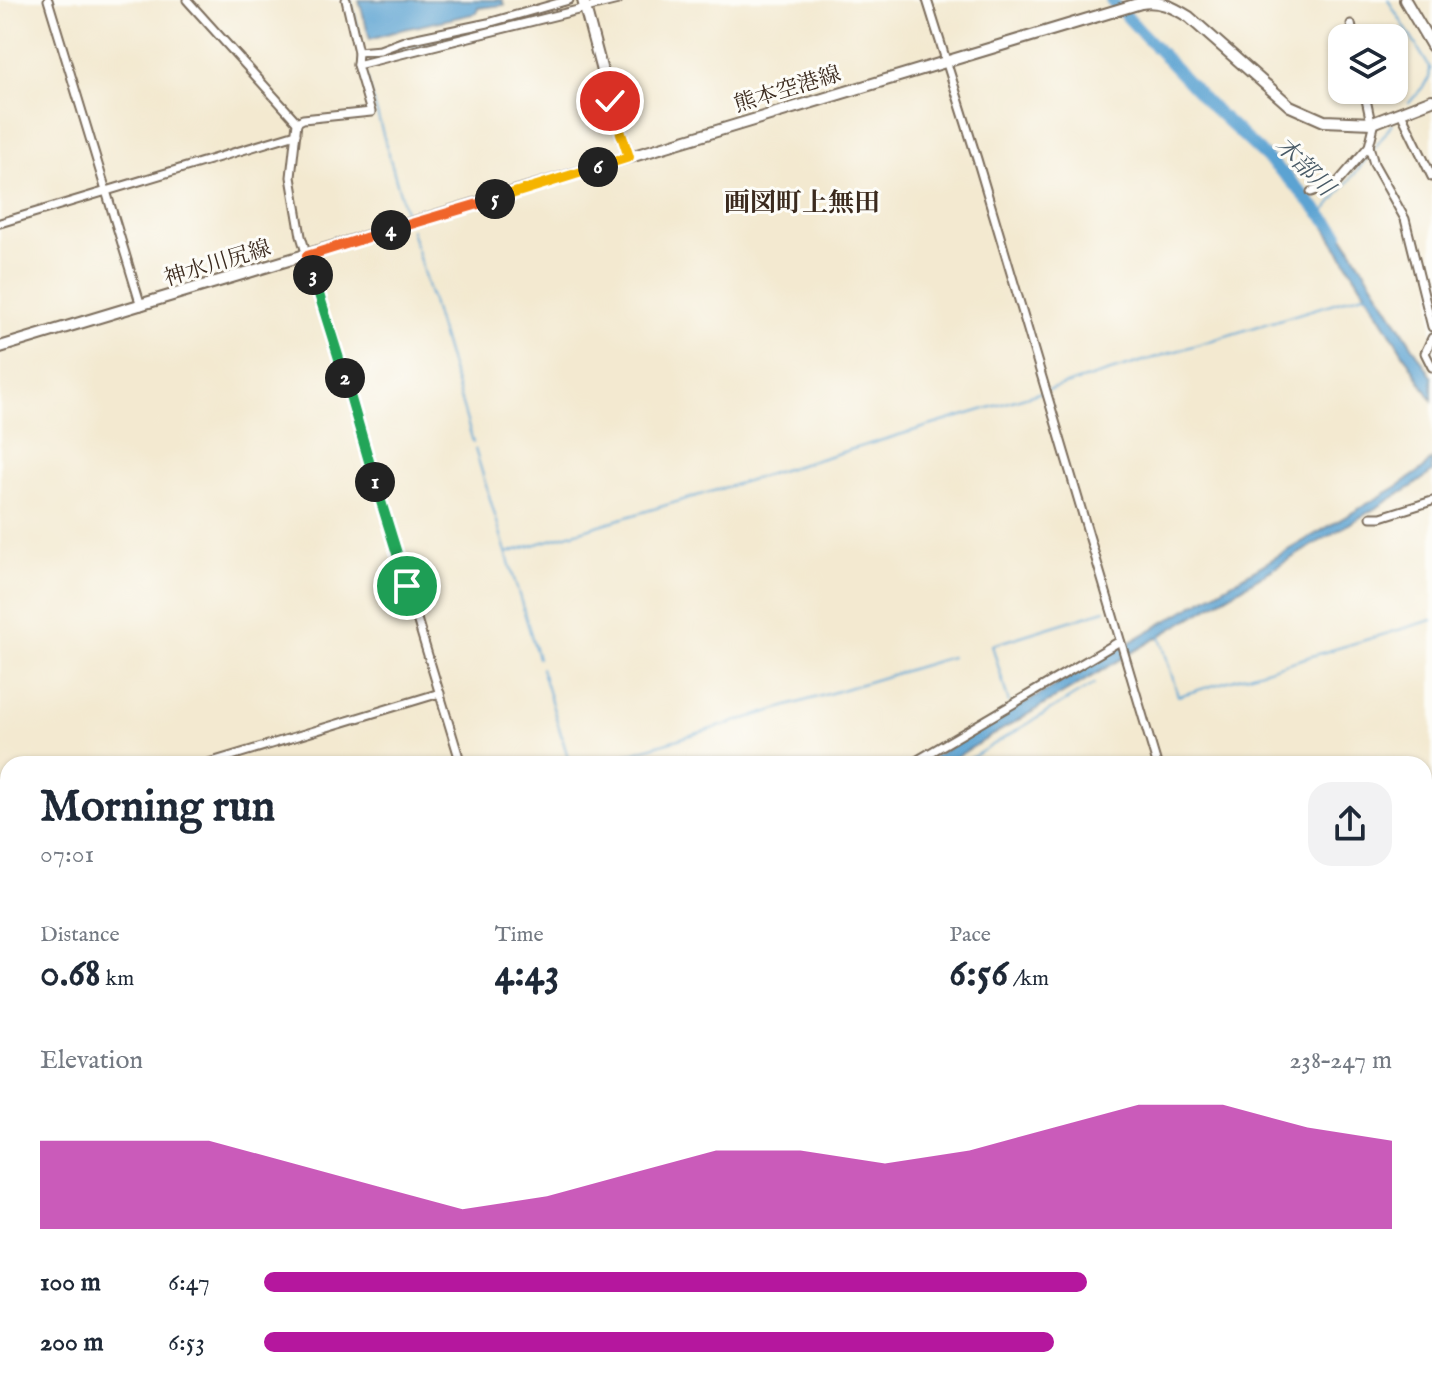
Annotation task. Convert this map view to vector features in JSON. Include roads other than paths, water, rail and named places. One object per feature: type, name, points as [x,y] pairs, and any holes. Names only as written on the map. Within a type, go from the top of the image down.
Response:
[{"type":"main road","points":[[1405,0],[1432,46]]},
{"type":"main road","points":[[1152,1],[1167,4],[1189,17],[1290,106],[1332,123],[1373,123],[1432,100]]},
{"type":"main road","name":"熊本空港線","points":[[629,157],[1152,1]]},
{"type":"main road","points":[[584,4],[610,101],[629,157]]},
{"type":"main road","name":"神水川尻線","points":[[0,347],[629,157]]},
{"type":"street","points":[[48,0],[141,306]]},
{"type":"street","points":[[187,0],[297,122],[291,177],[301,236],[459,756]]},
{"type":"street","points":[[297,122],[370,112],[357,65],[358,52],[346,0]]},
{"type":"street","points":[[358,52],[380,50],[407,40],[504,18],[535,4],[569,0]]},
{"type":"street","points":[[357,65],[584,4],[618,0]]},
{"type":"street","points":[[927,0],[1155,756]]},
{"type":"street","points":[[1368,104],[1374,130],[1370,147],[1372,158],[1405,219],[1432,327]]},
{"type":"street","points":[[1401,113],[1432,177]]},
{"type":"street","points":[[0,223],[296,134]]},
{"type":"street","points":[[1311,192],[1337,183],[1370,147]]},
{"type":"street","points":[[1422,287],[1432,282]]},
{"type":"street","points":[[1432,338],[1425,353],[1432,367]]},
{"type":"street","points":[[1371,517],[1381,517],[1432,501]]},
{"type":"street","points":[[925,756],[1121,643]]},
{"type":"street","points":[[231,756],[440,693]]},
{"type":"water","points":[[359,0],[502,0],[504,5],[478,8],[477,13],[370,39]]},
{"type":"water","points":[[1333,220],[1432,377],[1432,400],[1325,227]]},
{"type":"water","points":[[1432,459],[1432,472],[1413,486],[957,756],[935,756],[1398,486]]},
{"type":"waterway","points":[[351,0],[362,46]]},
{"type":"waterway","name":"木部川","points":[[1111,0],[1210,105],[1288,178],[1338,233]]},
{"type":"waterway","points":[[1388,0],[1430,68],[1429,80],[1409,103]]},
{"type":"waterway","points":[[362,55],[362,59],[375,57],[573,4]]},
{"type":"waterway","points":[[364,68],[407,218]]},
{"type":"waterway","points":[[1372,152],[1392,124]]},
{"type":"waterway","points":[[1321,216],[1368,157]]},
{"type":"waterway","points":[[411,230],[473,442]]},
{"type":"waterway","points":[[1048,390],[1367,293]]},
{"type":"waterway","points":[[507,553],[1042,392]]},
{"type":"waterway","points":[[475,449],[538,658]]},
{"type":"waterway","points":[[1009,703],[992,645],[1105,610]]},
{"type":"waterway","points":[[1160,636],[1178,696],[1432,620]]},
{"type":"waterway","points":[[622,756],[951,657]]},
{"type":"waterway","points":[[541,668],[568,756]]},
{"type":"waterway","points":[[974,756],[1094,684]]},
{"type":"district","name":"画図町上無田","points":[[802,202]]}]
